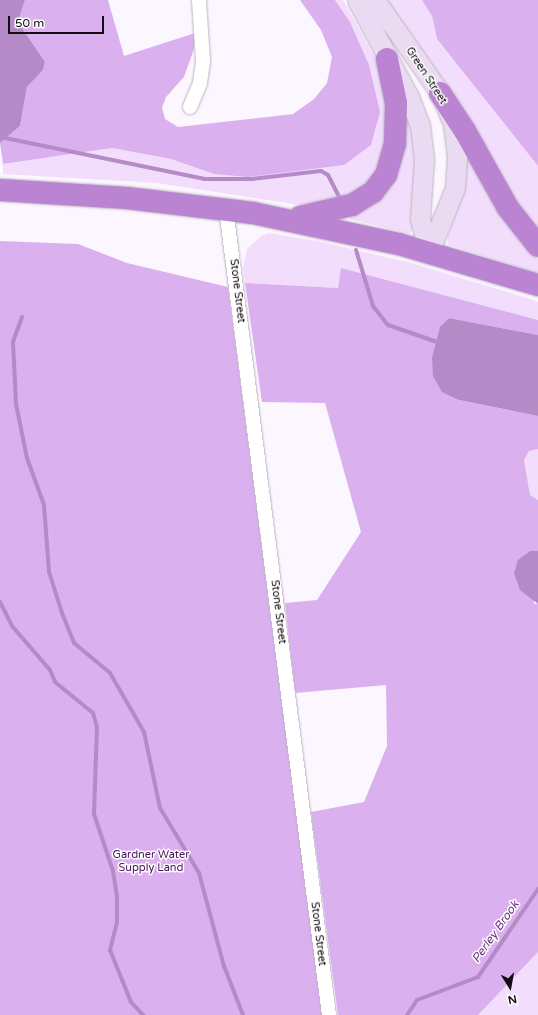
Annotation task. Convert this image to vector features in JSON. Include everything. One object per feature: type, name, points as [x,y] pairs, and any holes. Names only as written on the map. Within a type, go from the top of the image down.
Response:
[{"type":"highway","points":[[285,219],[352,205],[382,183],[392,158],[395,137],[395,92],[387,59]]},
{"type":"highway","points":[[440,93],[465,131],[508,208],[538,246]]},
{"type":"highway","points":[[0,190],[104,196],[226,209],[285,219],[429,252],[538,286]]},
{"type":"street","points":[[190,107],[200,83],[203,61],[199,0]]},
{"type":"street","points":[[357,0],[387,59],[409,97],[422,134],[424,167],[420,219],[429,252]]},
{"type":"street","name":"Green Street","points":[[375,0],[440,93],[453,124],[457,168],[453,198],[429,252]]},
{"type":"street","name":"Stone Street","points":[[226,209],[329,1015]]},
{"type":"shaded area","points":[[0,0],[25,0],[18,22],[45,62],[43,70],[27,87],[20,126],[0,143]]},
{"type":"shaded area","points":[[335,0],[343,0],[375,57],[388,109],[382,159],[358,195],[320,208],[157,183],[3,174],[3,164],[112,148],[171,159],[214,174],[344,165],[350,22]]},
{"type":"shaded area","points":[[384,0],[422,0],[432,16],[437,39],[538,166],[538,238]]},
{"type":"shaded area","points":[[403,109],[416,133],[413,228],[410,234],[350,219],[349,214],[361,209]]},
{"type":"shaded area","points":[[463,149],[527,248],[538,259],[538,273],[449,245],[447,239],[458,202]]},
{"type":"shaded area","points":[[269,233],[317,241],[408,262],[527,298],[538,302],[538,320],[341,268],[338,288],[245,283],[243,267],[247,249],[261,236]]},
{"type":"shaded area","points":[[449,318],[538,335],[538,416],[459,400],[442,392],[433,376],[432,358],[440,327]]},
{"type":"shaded area","points":[[538,449],[538,500],[530,495],[524,460],[528,451]]},
{"type":"shaded area","points":[[530,551],[538,551],[538,604],[520,590],[514,573],[518,560]]},
{"type":"shaded area","points":[[538,952],[538,1015],[478,1015]]},
{"type":"green space","points":[[25,0],[108,0],[124,56],[195,33],[194,49],[184,77],[166,97],[162,108],[165,119],[178,127],[293,114],[314,99],[327,83],[332,57],[321,30],[300,0],[335,0],[350,22],[369,65],[380,112],[371,145],[344,165],[248,177],[214,174],[171,159],[112,148],[3,164],[0,143],[20,126],[27,87],[43,70],[45,62],[18,22]]},
{"type":"green space","points":[[422,0],[538,0],[538,166],[437,39],[432,16]]},
{"type":"green space","name":"Gardner Water Supply Land","points":[[0,241],[78,244],[127,263],[228,287],[323,1015],[0,1015]]},
{"type":"green space","points":[[341,268],[538,320],[538,335],[448,318],[459,400],[538,416],[538,449],[529,451],[524,460],[530,495],[538,500],[538,551],[530,551],[534,604],[538,604],[538,952],[478,1015],[338,1015],[311,812],[364,802],[387,746],[386,685],[295,693],[285,603],[317,600],[361,532],[325,403],[262,402],[245,283],[338,288]]},
{"type":"waterway","points":[[0,137],[204,179],[252,179],[321,171],[328,175],[339,197]]},
{"type":"waterway","points":[[356,250],[373,306],[388,325],[440,343]]},
{"type":"waterway","points":[[22,317],[13,342],[16,404],[27,458],[44,505],[49,572],[62,613],[74,643],[110,673],[144,732],[160,808],[199,873],[224,966],[243,1015]]},
{"type":"waterway","points":[[0,602],[12,626],[50,670],[55,682],[93,713],[97,727],[94,814],[113,871],[117,896],[117,922],[110,950],[131,1002],[143,1015]]},
{"type":"waterway","name":"Perley Brook","points":[[407,1015],[417,1000],[478,977],[538,889]]}]
